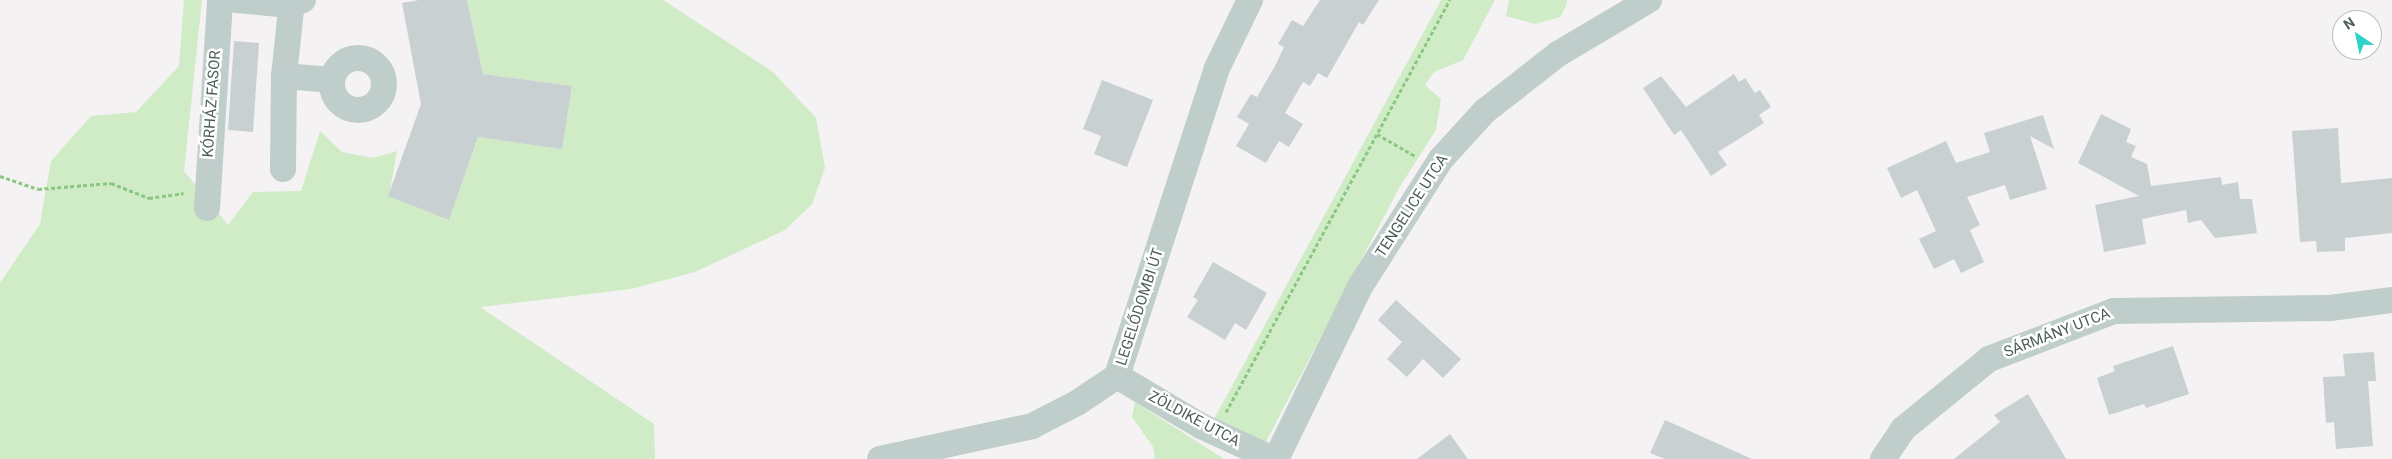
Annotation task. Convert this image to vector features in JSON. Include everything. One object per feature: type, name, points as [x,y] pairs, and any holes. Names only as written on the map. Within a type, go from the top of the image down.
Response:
[{"type":"street","name":"KÓRHÁZ FASOR","points":[[207,199],[220,0]]},
{"type":"street","points":[[237,0],[295,2],[284,76],[283,169]]},
{"type":"street","name":"LEGELŐDOMBI ÚT","points":[[880,459],[1032,426],[1077,403],[1117,376],[1217,68],[1250,0]]},
{"type":"street","name":"TENGELICE UTCA","points":[[1275,459],[1361,285],[1435,168],[1485,111],[1558,54],[1649,0]]},
{"type":"street","points":[[284,76],[332,80]]},
{"type":"street","name":"SÁRMÁNY UTCA","points":[[1883,459],[1903,428],[1989,359],[2114,311],[2330,308],[2392,300]]},
{"type":"street","name":"ZÖLDIKE UTCA","points":[[1117,376],[1215,433],[1275,459]]},
{"type":"path","points":[[1215,433],[1450,0]]},
{"type":"path","points":[[1377,134],[1435,168]]},
{"type":"path","points":[[0,176],[38,189],[111,183],[148,198],[207,199]]},
{"type":"green space","points":[[184,0],[202,0],[184,171],[228,225],[253,192],[301,191],[320,131],[342,152],[373,158],[397,151],[389,196],[449,220],[478,137],[562,147],[572,86],[483,74],[467,0],[663,0],[773,72],[816,118],[825,168],[812,204],[785,230],[695,272],[631,289],[480,307],[654,424],[655,459],[0,459],[0,283],[40,224],[51,161],[91,116],[136,112],[179,66]]},
{"type":"green space","points":[[1441,0],[1495,0],[1463,60],[1434,72],[1425,85],[1441,99],[1436,130],[1399,188],[1262,449],[1214,419]]},
{"type":"green space","points":[[1509,0],[1567,0],[1567,4],[1560,17],[1535,24],[1506,16]]},
{"type":"green space","points":[[1135,402],[1224,459],[1155,459],[1153,447],[1132,417]]},
{"type":"building","points":[[419,0],[467,0],[483,74],[572,86],[562,149],[478,137],[449,220],[388,196],[421,104],[402,3]]},
{"type":"building","points":[[1320,0],[1379,0],[1363,25],[1359,22],[1327,78],[1318,73],[1310,86],[1303,82],[1285,113],[1303,124],[1289,147],[1279,141],[1266,163],[1236,146],[1249,124],[1237,117],[1251,94],[1257,97],[1275,66],[1284,47],[1278,44],[1292,20],[1303,26]]},
{"type":"building","points":[[234,41],[259,43],[253,132],[228,130]]},
{"type":"building","points":[[1734,74],[1739,82],[1745,78],[1755,93],[1760,90],[1771,107],[1759,115],[1764,123],[1718,152],[1727,165],[1711,176],[1681,130],[1674,135],[1643,88],[1661,76],[1686,107]]},
{"type":"building","points":[[1102,80],[1153,100],[1127,167],[1094,154],[1101,136],[1083,129]]},
{"type":"building","points":[[2101,114],[2131,129],[2126,142],[2136,146],[2131,157],[2147,164],[2151,186],[2221,177],[2222,185],[2238,182],[2240,199],[2252,199],[2257,233],[2215,238],[2201,220],[2188,223],[2186,210],[2142,219],[2146,244],[2104,252],[2095,205],[2139,196],[2078,163]]},
{"type":"building","points":[[2043,115],[2054,149],[2030,136],[2047,189],[2010,200],[2005,185],[1967,197],[1980,225],[1970,230],[1984,262],[1961,273],[1954,259],[1934,269],[1919,239],[1936,231],[1917,190],[1901,198],[1887,168],[1946,141],[1956,163],[1990,152],[1984,133]]},
{"type":"building","points":[[2338,128],[2341,183],[2392,178],[2392,233],[2345,238],[2345,251],[2317,252],[2316,241],[2300,242],[2292,131]]},
{"type":"building","points":[[1213,262],[1267,293],[1246,330],[1235,323],[1225,340],[1187,317],[1198,300],[1193,297]]},
{"type":"building","points":[[1396,300],[1461,359],[1443,378],[1423,359],[1407,377],[1387,359],[1402,342],[1378,320]]},
{"type":"building","points":[[2173,346],[2189,394],[2146,408],[2144,404],[2109,415],[2097,378],[2115,371],[2113,366]]},
{"type":"building","points":[[2374,352],[2376,381],[2368,381],[2373,446],[2336,449],[2334,422],[2326,423],[2323,377],[2345,376],[2343,354]]},
{"type":"building","points":[[2028,394],[2066,459],[1954,459],[2000,422],[1994,415]]},
{"type":"building","points":[[1665,420],[1752,459],[1665,459],[1650,453]]},
{"type":"building","points":[[1450,434],[1468,459],[1417,459]]}]
